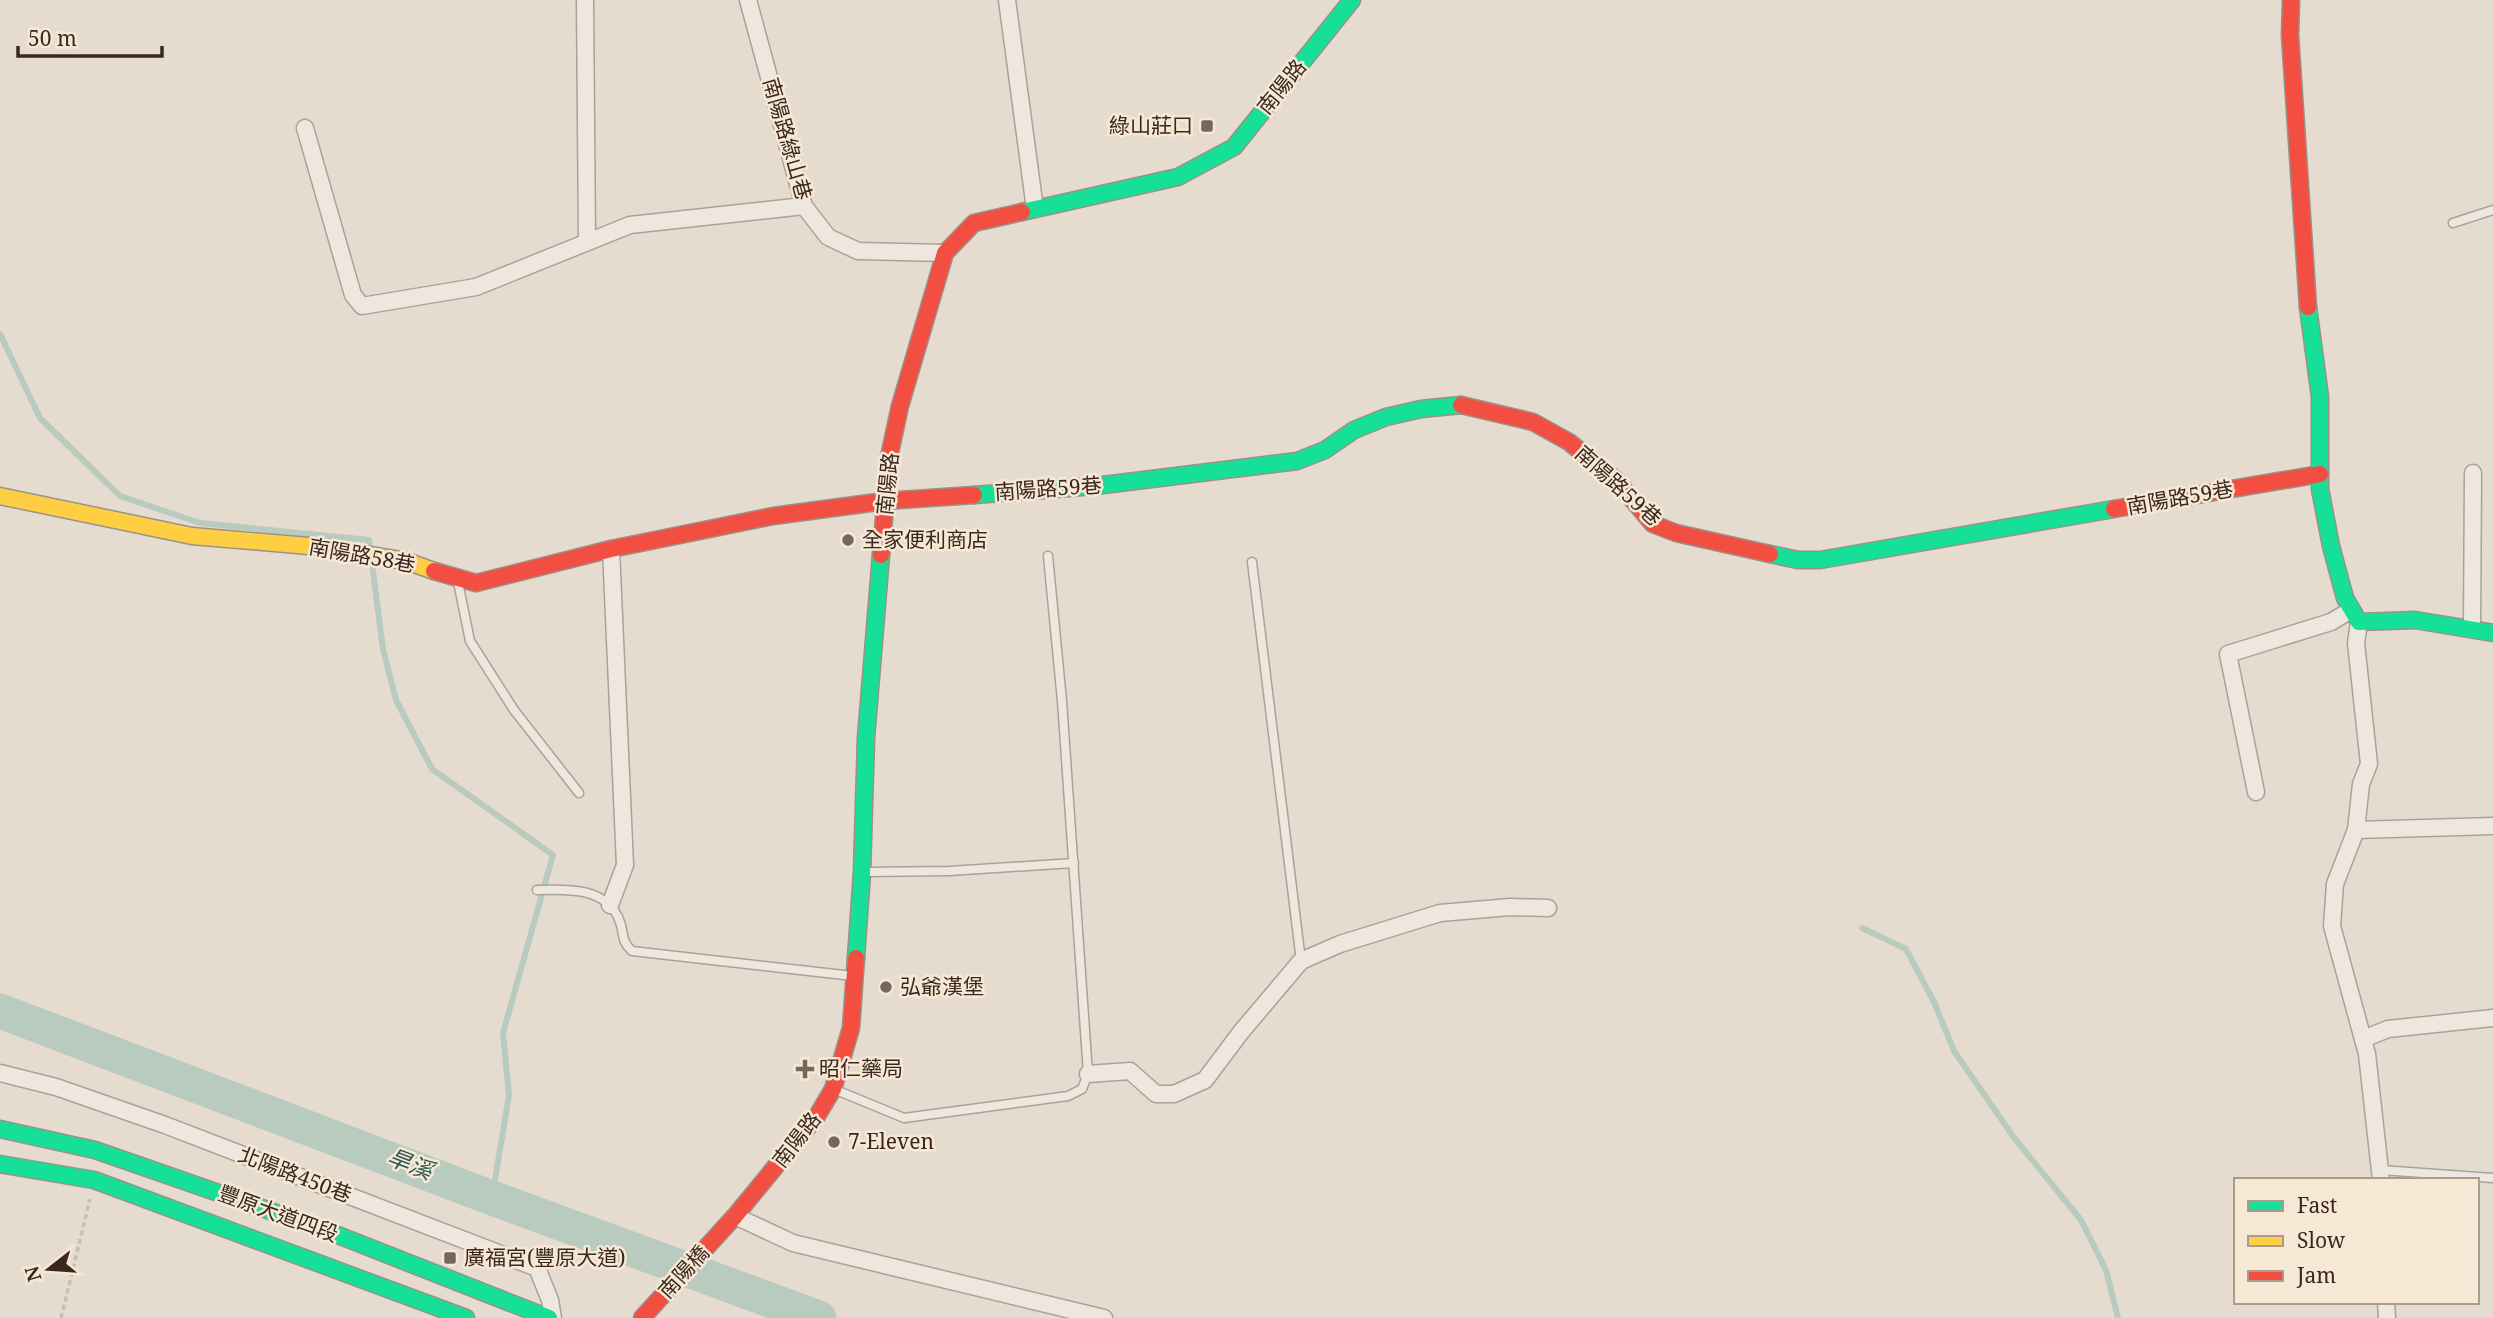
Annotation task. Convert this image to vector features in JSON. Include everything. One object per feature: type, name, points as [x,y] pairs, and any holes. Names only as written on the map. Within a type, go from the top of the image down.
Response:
[{"type":"street","points":[[585,0],[587,242]]},
{"type":"street","name":"南陽路綠山巷","points":[[748,0],[804,205],[828,237],[858,251],[945,253]]},
{"type":"street","points":[[1007,0],[1035,209]]},
{"type":"street","name":"南陽路","points":[[730,1221],[817,1116],[833,1089],[851,1028],[862,872],[866,738],[889,457],[900,406],[945,253],[974,223],[1178,177],[1234,147],[1352,0]]},
{"type":"street","points":[[2291,0],[2290,35],[2306,292],[2320,397],[2320,489],[2330,546],[2345,598],[2355,616],[2369,764],[2361,784],[2356,830],[2335,884],[2332,926],[2367,1054],[2381,1175]]},
{"type":"street","points":[[305,128],[353,295],[362,306],[476,287],[630,225],[804,205]]},
{"type":"street","name":"南陽路59巷","points":[[885,501],[1095,486],[1297,461],[1325,450],[1354,430],[1386,417],[1456,404],[1533,422],[1569,442],[1615,479],[1653,524],[1676,533],[1798,560],[1820,560],[2320,474]]},
{"type":"street","points":[[2472,629],[2473,473]]},
{"type":"street","name":"南陽路58巷","points":[[0,496],[192,536],[320,547],[406,561],[476,583],[611,549],[773,516],[885,501]]},
{"type":"street","points":[[610,905],[625,865],[611,549]]},
{"type":"street","points":[[2256,792],[2228,654],[2355,616],[2415,620],[2493,633]]},
{"type":"street","points":[[2356,830],[2493,825]]},
{"type":"street","points":[[1088,1074],[1130,1071],[1156,1094],[1174,1094],[1205,1080],[1241,1032],[1301,961],[1340,944],[1440,913],[1510,906],[1548,908]]},
{"type":"street","points":[[2362,1039],[2388,1029],[2493,1018]]},
{"type":"street","name":"北陽路450巷","points":[[0,1073],[55,1087],[165,1125],[537,1268],[550,1300],[551,1318]]},
{"type":"street","name":"豐原大道四段","points":[[0,1129],[95,1150],[325,1230],[551,1318]]},
{"type":"street","name":"豐原大道四段","points":[[0,1164],[94,1180],[466,1318]]},
{"type":"street","points":[[730,1221],[793,1243],[1104,1318]]},
{"type":"street","name":"南陽橋","points":[[642,1318],[730,1221]]},
{"type":"lane","points":[[2453,223],[2493,210]]},
{"type":"lane","points":[[833,1089],[904,1118],[1068,1096],[1082,1089],[1088,1074],[1062,701],[1048,556]]},
{"type":"lane","points":[[1252,562],[1301,961]]},
{"type":"lane","points":[[457,579],[470,641],[514,710],[579,793]]},
{"type":"lane","points":[[862,872],[949,872],[1074,863]]},
{"type":"lane","points":[[537,890],[573,889],[610,905],[620,922],[623,942],[632,951],[853,975]]},
{"type":"lane","points":[[2381,1175],[2493,1178]]},
{"type":"path","points":[[61,1318],[94,1180]]},
{"type":"waterway","points":[[0,334],[40,418],[120,496],[200,523],[369,540],[383,649],[396,700],[432,769],[553,855],[503,1033],[509,1095],[492,1198]]},
{"type":"waterway","points":[[1862,928],[1906,949],[1934,1002],[1954,1051],[2015,1139],[2081,1220],[2106,1270],[2118,1318]]},
{"type":"waterway","name":"旱溪","points":[[0,1011],[492,1198],[819,1318]]},
{"type":"traffic: fast","points":[[1022,212],[1178,177],[1234,147],[1352,0]]},
{"type":"traffic: fast","points":[[2308,307],[2320,397],[2320,489],[2345,598],[2359,622],[2415,620],[2493,633]]},
{"type":"traffic: fast","points":[[974,495],[1095,486],[1297,461],[1325,450],[1354,430],[1386,417],[1421,409],[1461,405]]},
{"type":"traffic: fast","points":[[1770,554],[1798,560],[1820,560],[2114,509]]},
{"type":"traffic: fast","points":[[856,958],[866,738],[881,555]]},
{"type":"traffic: fast","points":[[0,1129],[95,1150],[325,1230],[549,1318]]},
{"type":"traffic: fast","points":[[0,1164],[94,1180],[466,1318]]},
{"type":"traffic: slow","points":[[0,496],[192,536],[320,547],[406,561],[434,571]]},
{"type":"traffic: jam","points":[[2291,0],[2290,35],[2308,307]]},
{"type":"traffic: jam","points":[[881,555],[889,457],[900,406],[945,253],[974,223],[1022,212]]},
{"type":"traffic: jam","points":[[1461,405],[1533,422],[1569,442],[1615,479],[1653,524],[1676,533],[1770,554]]},
{"type":"traffic: jam","points":[[2114,509],[2320,474]]},
{"type":"traffic: jam","points":[[434,571],[476,583],[611,549],[773,516],[885,501],[974,495]]},
{"type":"traffic: jam","points":[[642,1318],[735,1216],[817,1116],[833,1089],[851,1028],[856,958]]},
{"type":"place","name":"綠山莊口","points":[[1207,126]]},
{"type":"place","name":"全家便利商店","points":[[848,540]]},
{"type":"place","name":"弘爺漢堡","points":[[886,987]]},
{"type":"place","name":"昭仁藥局","points":[[805,1069]]},
{"type":"place","name":"7-Eleven","points":[[834,1142]]},
{"type":"place","name":"廣福宮(豐原大道)","points":[[450,1258]]}]
